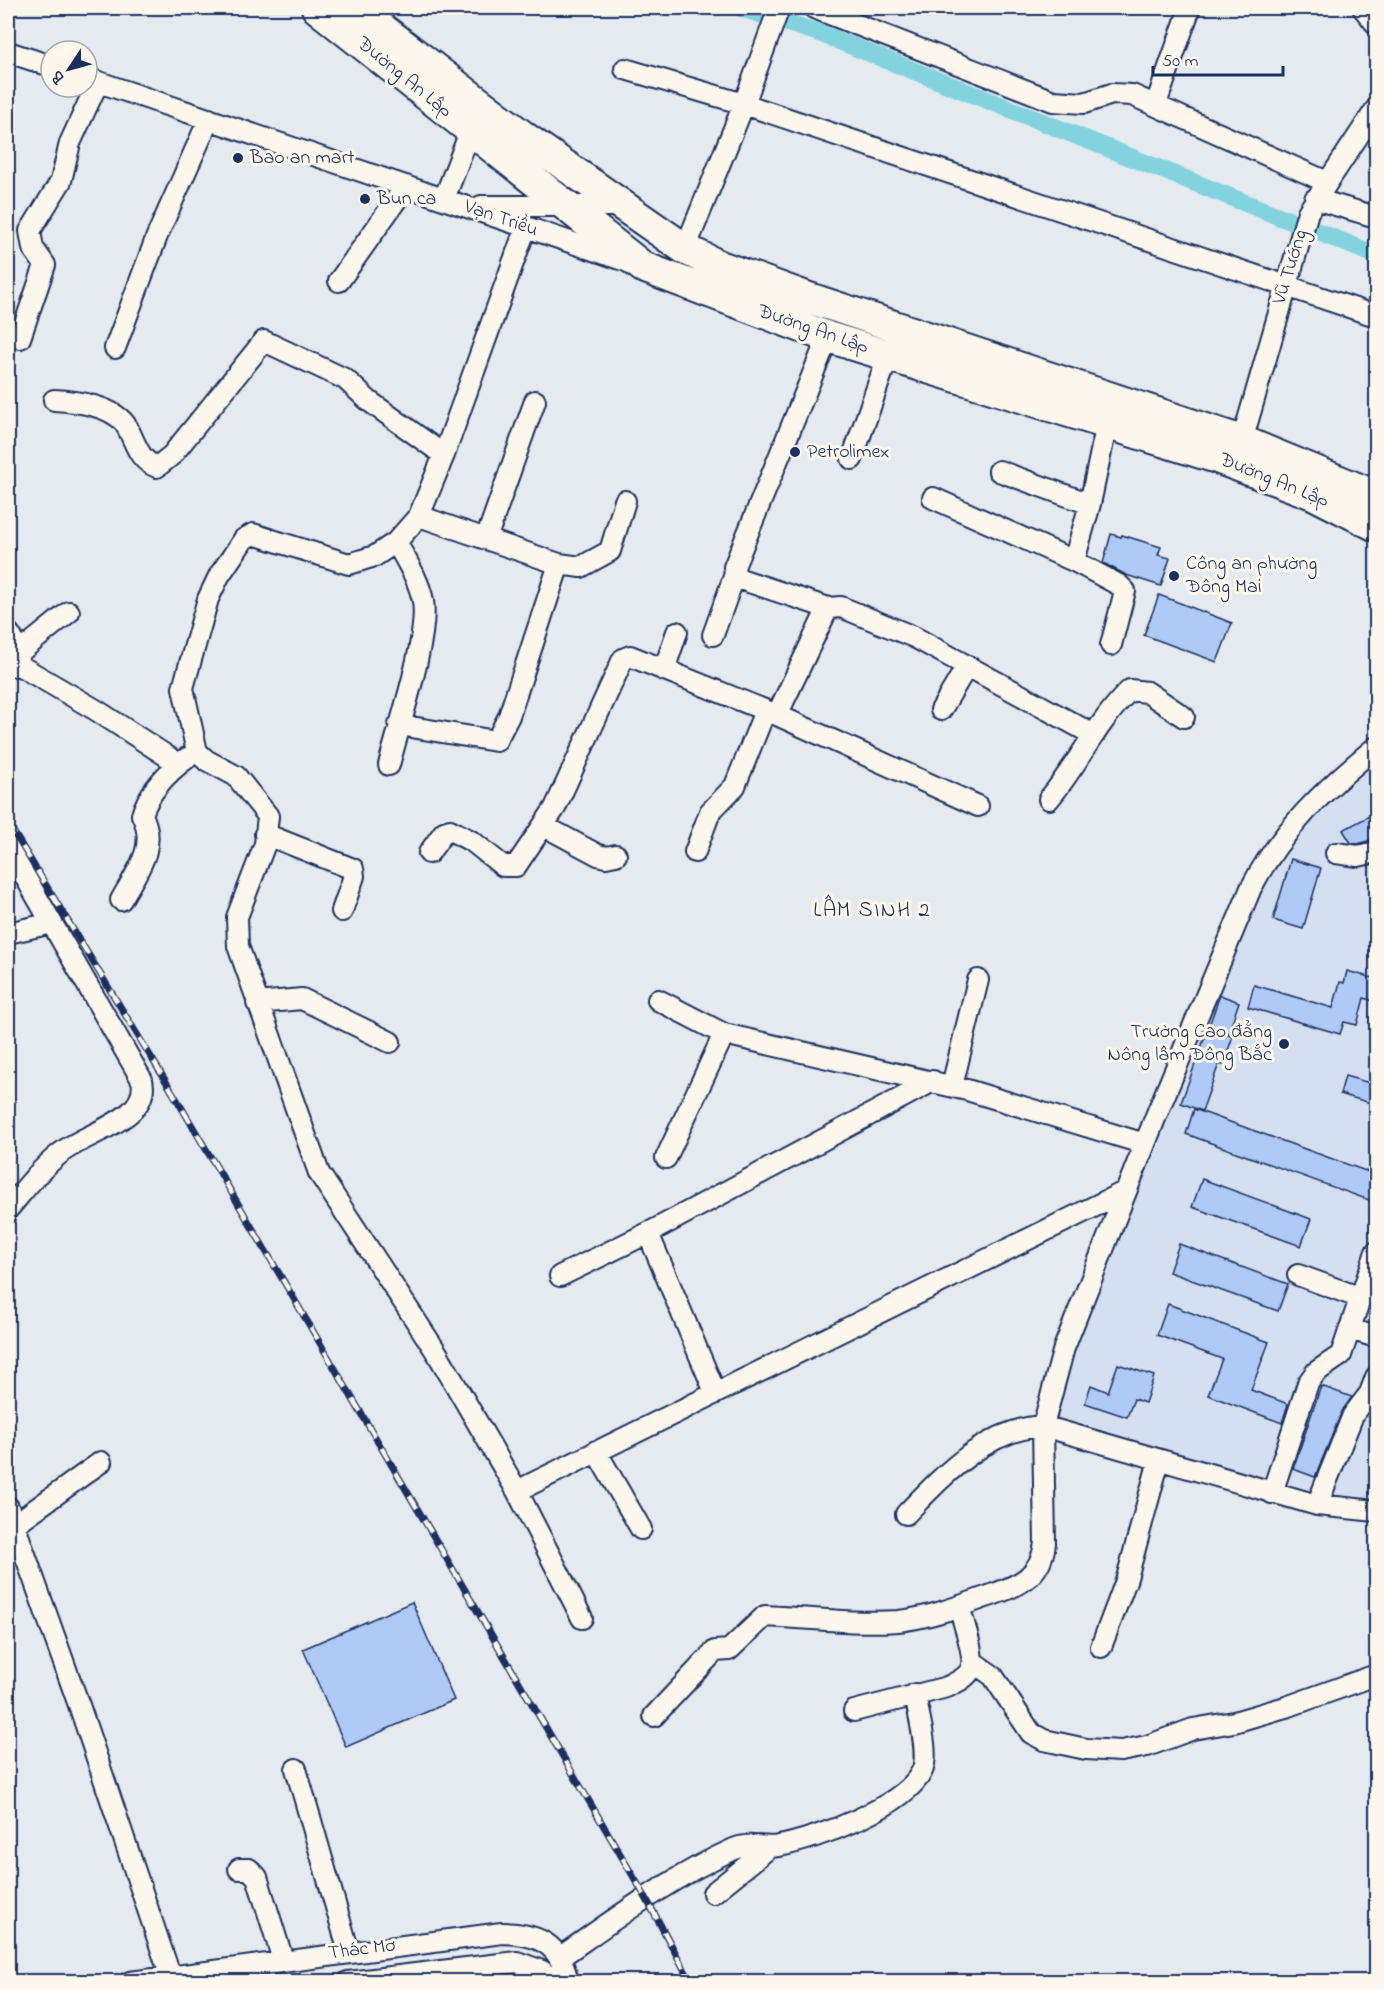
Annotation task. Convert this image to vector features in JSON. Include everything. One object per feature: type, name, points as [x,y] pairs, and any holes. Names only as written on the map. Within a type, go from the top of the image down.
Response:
[{"type":"highway","name":"Đường An Lập","points":[[317,8],[470,132],[643,267],[828,337],[1217,458],[1313,494],[1377,526]]},
{"type":"highway","name":"Đường An Lập","points":[[355,8],[524,137],[622,207],[677,244],[720,266],[812,299],[1242,441],[1377,496]]},
{"type":"highway","points":[[643,267],[677,244]]},
{"type":"street","points":[[677,244],[744,104],[779,8]]},
{"type":"street","points":[[814,8],[1053,101],[1084,103],[1112,94],[1132,95],[1327,182]]},
{"type":"street","points":[[1156,104],[1190,8]]},
{"type":"street","points":[[8,52],[39,62]]},
{"type":"street","points":[[626,69],[744,104],[1377,316]]},
{"type":"street","name":"Vạn Triều","points":[[99,82],[643,267]]},
{"type":"street","points":[[20,338],[45,265],[33,248],[30,231],[61,181],[70,143],[85,99]]},
{"type":"street","name":"Vũ Tướng","points":[[1242,441],[1298,239],[1311,206],[1377,109]]},
{"type":"street","points":[[115,348],[157,237],[209,119]]},
{"type":"street","points":[[470,132],[453,202],[622,207]]},
{"type":"street","points":[[339,281],[406,186]]},
{"type":"street","points":[[1311,206],[1377,217]]},
{"type":"street","points":[[526,227],[444,454],[419,516],[396,542],[375,556],[349,564],[253,534],[244,539],[219,576],[208,599],[183,688],[197,752],[206,760],[236,776],[268,816],[265,844],[237,917],[238,946],[319,1173],[437,1353],[517,1491],[582,1618]]},
{"type":"street","points":[[712,635],[735,574],[734,567],[828,337]]},
{"type":"street","points":[[54,400],[87,405],[118,417],[127,427],[133,442],[147,464],[157,467],[172,455],[264,341],[345,379],[369,401],[444,454]]},
{"type":"street","points":[[852,459],[888,356]]},
{"type":"street","points":[[486,539],[535,401]]},
{"type":"street","points":[[1074,561],[1090,504],[1107,423]]},
{"type":"street","points":[[999,471],[1090,504]]},
{"type":"street","points":[[933,498],[1074,561],[1119,585],[1125,591],[1111,645]]},
{"type":"street","points":[[419,516],[559,564],[580,567],[610,550],[625,501]]},
{"type":"street","points":[[389,765],[424,627],[423,600],[396,542]]},
{"type":"street","points":[[399,725],[496,741],[508,716],[559,564]]},
{"type":"street","points":[[735,574],[740,579],[828,609],[841,607],[914,637],[1094,735]]},
{"type":"street","points":[[695,852],[710,812],[735,786],[771,713],[828,609]]},
{"type":"street","points":[[13,665],[69,612]]},
{"type":"street","points":[[8,632],[12,638],[13,665]]},
{"type":"street","points":[[664,670],[677,632]]},
{"type":"street","points":[[429,853],[444,832],[450,830],[473,842],[503,866],[510,868],[523,858],[544,826],[580,757],[623,659],[630,656],[771,713],[978,806]]},
{"type":"street","points":[[13,665],[96,710],[179,764]]},
{"type":"street","points":[[941,710],[967,666]]},
{"type":"street","points":[[1049,799],[1072,772],[1107,712],[1130,690],[1146,692],[1184,717]]},
{"type":"street","points":[[654,1716],[714,1651],[729,1650],[765,1616],[846,1621],[897,1621],[959,1607],[1023,1581],[1036,1570],[1043,1559],[1043,1426],[1064,1347],[1251,888],[1278,842],[1314,801],[1377,747]]},
{"type":"street","points":[[121,900],[150,841],[150,830],[142,815],[149,797],[179,764],[197,752]]},
{"type":"street","points":[[544,826],[598,855],[606,857],[616,855]]},
{"type":"street","points":[[265,834],[353,869],[354,876],[342,911]]},
{"type":"street","points":[[8,847],[142,1080],[145,1092],[141,1101],[122,1119],[81,1139],[49,1163],[8,1209]]},
{"type":"street","points":[[1336,853],[1358,856],[1377,852]]},
{"type":"street","points":[[8,933],[52,923]]},
{"type":"street","points":[[560,1276],[942,1084],[978,980]]},
{"type":"street","points":[[257,1003],[302,999],[390,1042]]},
{"type":"street","points":[[658,1000],[724,1034],[942,1084],[1145,1144]]},
{"type":"street","points":[[666,1158],[724,1034]]},
{"type":"street","points":[[517,1491],[1126,1191]]},
{"type":"street","points":[[648,1233],[715,1392]]},
{"type":"street","points":[[1272,1493],[1308,1383],[1316,1372],[1341,1355],[1377,1252]]},
{"type":"street","points":[[1298,1275],[1361,1298]]},
{"type":"street","points":[[1350,1329],[1377,1337]]},
{"type":"street","points":[[1317,1505],[1353,1415],[1370,1393],[1377,1377]]},
{"type":"street","points":[[906,1514],[951,1468],[969,1456],[1008,1433],[1028,1427],[1043,1426],[1317,1505],[1377,1511]]},
{"type":"street","points":[[596,1451],[641,1529]]},
{"type":"street","points":[[1101,1647],[1132,1560],[1159,1460]]},
{"type":"street","points":[[100,1462],[11,1516],[170,1975]]},
{"type":"street","points":[[854,1711],[947,1687],[960,1681],[970,1671],[973,1662],[959,1607]]},
{"type":"street","points":[[973,1662],[993,1676],[1031,1733],[1044,1740],[1086,1749],[1121,1751],[1147,1746],[1193,1729],[1234,1722],[1289,1706],[1377,1675]]},
{"type":"street","points":[[559,1958],[646,1898],[708,1861],[737,1847],[750,1845],[770,1847],[831,1832],[863,1817],[902,1793],[922,1772],[925,1757],[915,1694]]},
{"type":"street","points":[[296,1769],[349,1952]]},
{"type":"street","points":[[713,1893],[770,1847]]},
{"type":"street","points":[[239,1869],[249,1869],[256,1877],[283,1960]]},
{"type":"street","name":"Thác Mơ","points":[[130,1982],[283,1960],[502,1933],[529,1934],[545,1941],[559,1958],[568,1982]]},
{"type":"street","points":[[348,1982],[517,1962],[542,1971],[557,1982]]},
{"type":"shaded area","name":"Trường Cao đẳng Nông lâm Đông Bắc","points":[[1376,757],[1376,1504],[1332,1500],[1045,1418],[1244,914],[1290,840]]},
{"type":"building","points":[[1111,534],[1121,537],[1122,535],[1161,547],[1158,555],[1170,558],[1161,586],[1126,575],[1103,563]]},
{"type":"building","points":[[1159,595],[1232,623],[1217,662],[1144,635]]},
{"type":"building","points":[[1377,812],[1377,838],[1358,844],[1351,843],[1343,830]]},
{"type":"building","points":[[1291,859],[1321,868],[1303,929],[1273,920]]},
{"type":"building","points":[[1347,971],[1377,979],[1377,1002],[1364,998],[1357,1025],[1344,1022],[1340,1034],[1248,1007],[1254,985],[1333,1008],[1340,982],[1344,983]]},
{"type":"building","points":[[1220,995],[1239,1002],[1228,1034],[1233,1036],[1223,1065],[1219,1064],[1202,1111],[1181,1103]]},
{"type":"building","points":[[1345,1076],[1377,1085],[1377,1105],[1340,1094]]},
{"type":"building","points":[[1194,1109],[1377,1175],[1377,1203],[1186,1134]]},
{"type":"building","points":[[1202,1179],[1311,1219],[1301,1246],[1192,1207]]},
{"type":"building","points":[[1179,1244],[1288,1284],[1278,1311],[1169,1272]]},
{"type":"building","points":[[1168,1304],[1269,1342],[1251,1390],[1288,1404],[1282,1423],[1208,1395],[1222,1359],[1157,1335]]},
{"type":"building","points":[[1118,1364],[1154,1376],[1145,1403],[1134,1399],[1127,1417],[1085,1403],[1091,1385],[1108,1392]]},
{"type":"building","points":[[1321,1386],[1352,1397],[1342,1411],[1315,1477],[1293,1469]]},
{"type":"building","points":[[412,1602],[454,1700],[346,1747],[303,1649]]},
{"type":"waterway","points":[[741,8],[819,33],[1376,255]]},
{"type":"railway","points":[[8,823],[173,1093],[646,1898],[691,1982]]},
{"type":"place","name":"Bao an mart","points":[[238,158]]},
{"type":"place","name":"Bun ca","points":[[365,199]]},
{"type":"place","name":"Petrolimex","points":[[795,452]]},
{"type":"place","name":"Công an phường Đông Mai","points":[[1174,576]]},
{"type":"place","name":"Trường Cao đẳng Nông lâm Đông Bắc","points":[[1284,1044]]},
{"type":"district","name":"LÂM SINH 2","points":[[872,911]]}]
